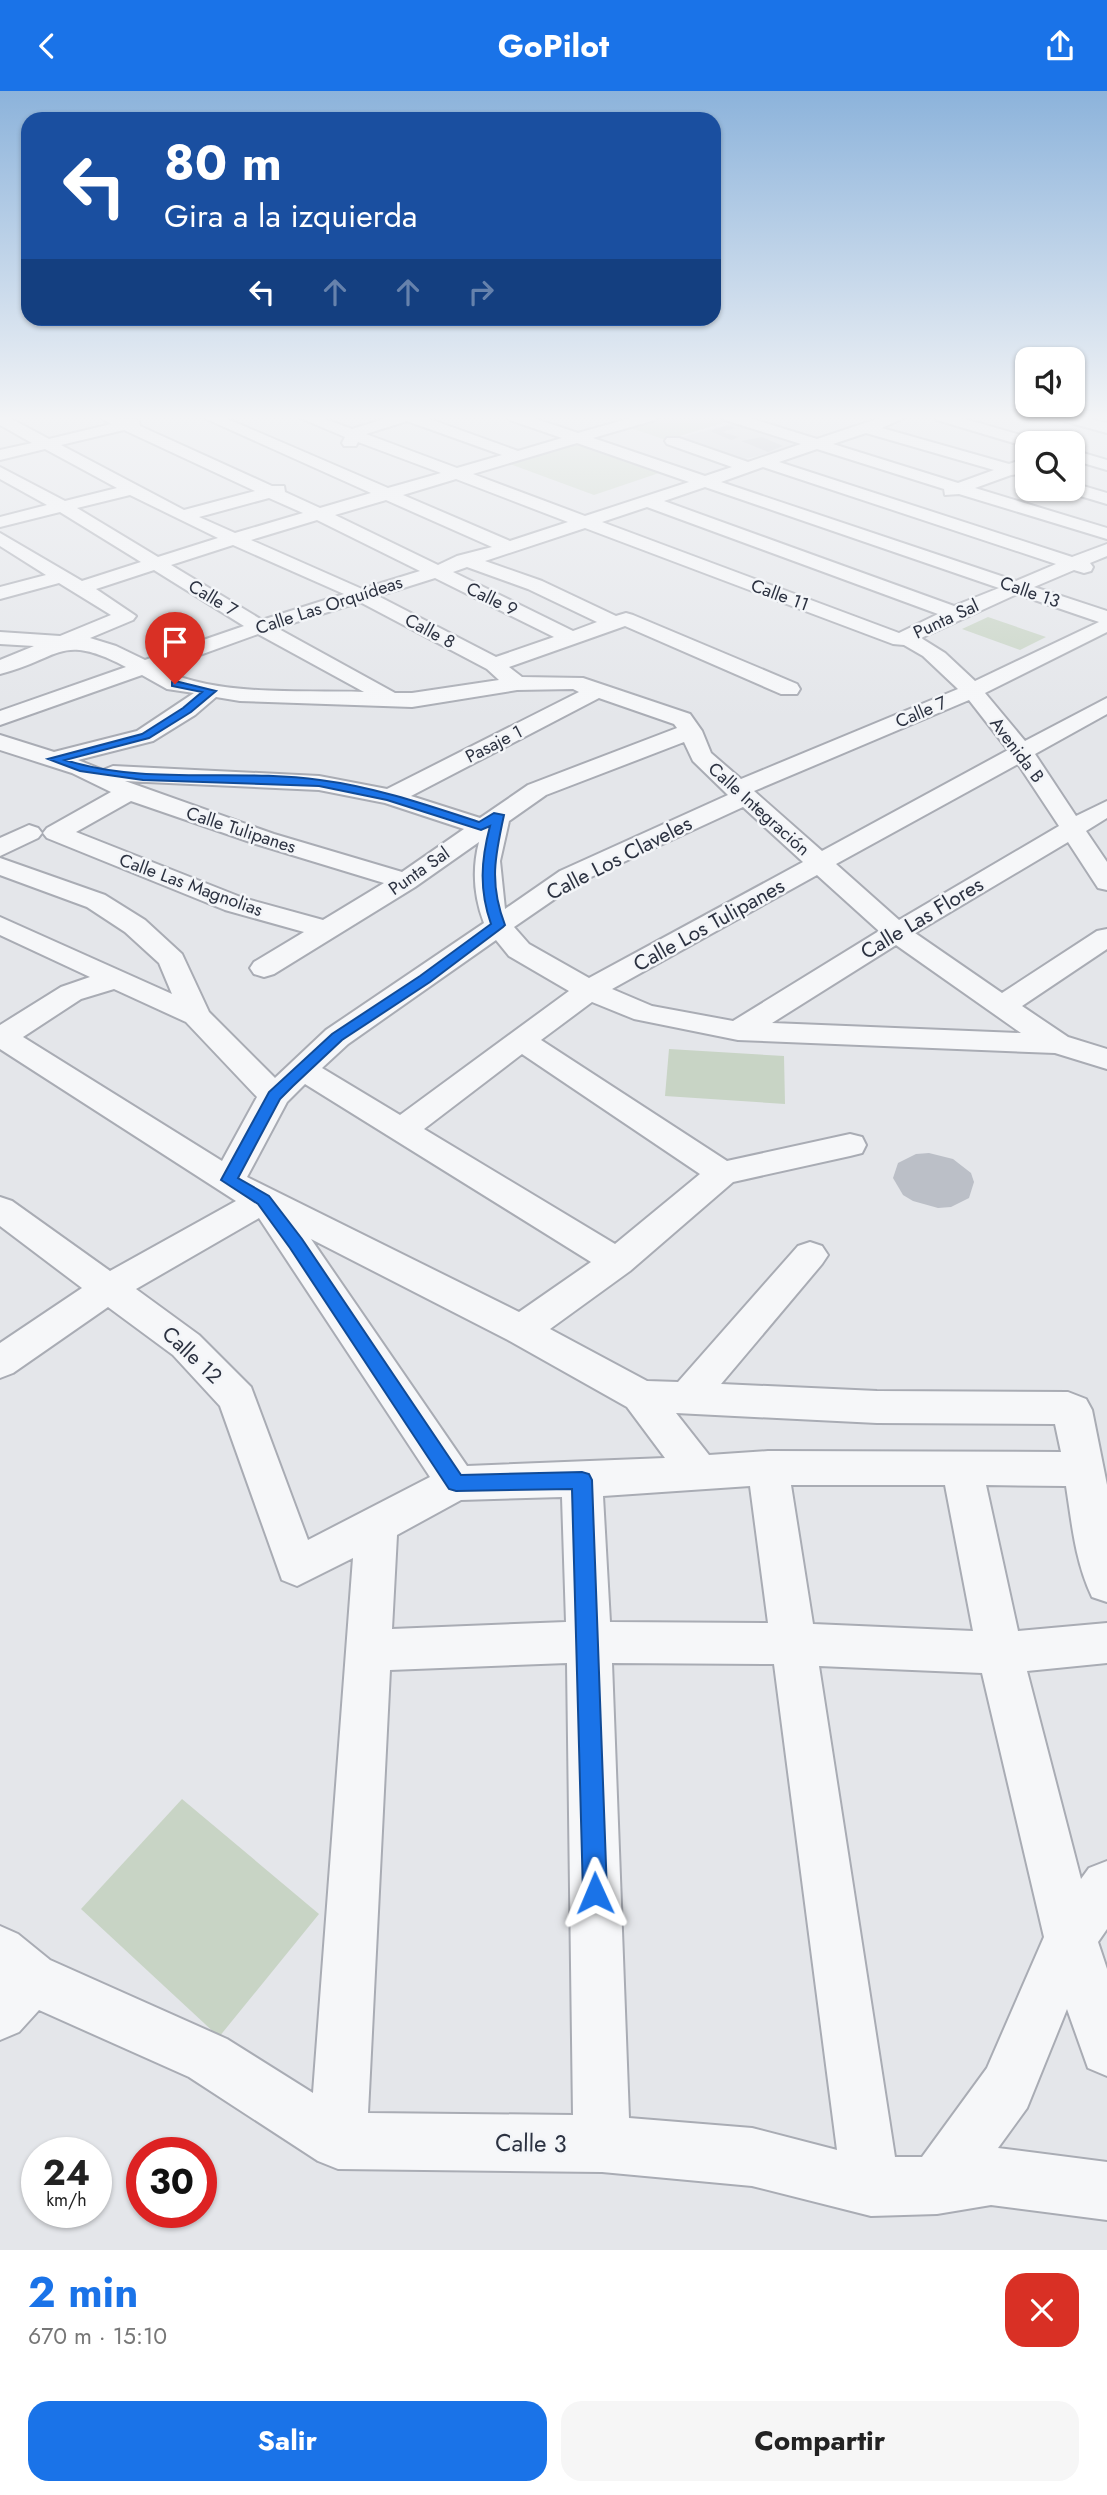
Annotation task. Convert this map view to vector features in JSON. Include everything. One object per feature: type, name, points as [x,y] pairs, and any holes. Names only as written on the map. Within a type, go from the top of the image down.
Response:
[{"type":"street","points":[[0,522],[18,518]]},
{"type":"street","name":"Calle 7","points":[[81,518],[260,627],[392,698]]},
{"type":"street","name":"Calle 8","points":[[186,518],[361,595],[494,665],[517,684]]},
{"type":"street","points":[[79,588],[305,518]]},
{"type":"street","name":"Calle 9","points":[[326,518],[572,638]]},
{"type":"street","points":[[444,518],[506,546]]},
{"type":"street","name":"Calle 11","points":[[572,518],[903,639]]},
{"type":"street","name":"Calle Las Orquídeas","points":[[0,718],[260,627],[435,572],[591,518]]},
{"type":"street","points":[[694,518],[955,613]]},
{"type":"street","name":"Calle 13","points":[[810,518],[1072,606],[1105,625]]},
{"type":"street","points":[[730,577],[883,518]]},
{"type":"street","points":[[933,518],[1096,571]]},
{"type":"street","points":[[1053,518],[1107,534]]},
{"type":"street","points":[[0,538],[59,577],[126,616],[0,668]]},
{"type":"street","name":"Punta Sal","points":[[903,639],[955,613],[1107,549]]},
{"type":"street","points":[[464,560],[536,585],[789,689]]},
{"type":"street","points":[[0,593],[59,577]]},
{"type":"street","points":[[494,665],[621,621]]},
{"type":"street","points":[[0,622],[9,629],[38,640]]},
{"type":"street","name":"Calle 7","points":[[740,793],[972,691],[1105,625]]},
{"type":"street","points":[[0,638],[38,640]]},
{"type":"street","name":"Avenida B","points":[[903,639],[937,655],[972,691],[1021,751],[1107,882]]},
{"type":"street","name":"Calle Integración","points":[[38,640],[109,650],[175,684],[210,691],[412,700],[517,684],[556,681],[598,690],[682,719],[691,731],[701,756],[897,933],[1057,1044]]},
{"type":"street","name":"Pasaje 1","points":[[390,797],[598,690]]},
{"type":"street","points":[[53,759],[145,736],[187,710],[210,691]]},
{"type":"street","name":"Calle Los Tulipanes","points":[[401,1130],[589,990],[1107,705]]},
{"type":"street","name":"Punta Sal","points":[[264,968],[406,881],[537,790],[691,731]]},
{"type":"street","name":"Calle Tulipanes","points":[[0,742],[80,768],[130,792],[265,839],[406,881]]},
{"type":"street","name":"Calle Tulipanes","points":[[80,768],[143,776],[319,783],[490,821]]},
{"type":"street","name":"Calle Las Magnolias","points":[[130,792],[56,833],[234,904],[328,930]]},
{"type":"street","name":"Calle Los Claveles","points":[[229,1180],[274,1096],[337,1037],[425,979],[569,877],[740,793]]},
{"type":"street","name":"Calle Las Flores","points":[[738,1031],[1107,808]]},
{"type":"street","name":"Calle Integración","points":[[490,821],[487,862],[490,904],[498,925],[519,950],[589,990],[644,1013],[738,1031],[908,1035],[1057,1044],[1107,1059]]},
{"type":"street","points":[[0,822],[29,833],[0,848]]},
{"type":"street","points":[[0,866],[96,901],[135,926],[172,960],[196,1016]]},
{"type":"street","points":[[0,925],[196,1016],[274,1096]]},
{"type":"street","points":[[1002,1006],[1107,937]]},
{"type":"street","points":[[117,978],[71,993],[1,1037],[264,1200],[521,1330],[641,1396],[698,1471]]},
{"type":"street","points":[[521,1041],[722,1173]]},
{"type":"street","points":[[302,1069],[617,1262]]},
{"type":"street","points":[[521,1330],[617,1262],[722,1173],[850,1145]]},
{"type":"street","points":[[0,1363],[110,1287],[264,1200]]},
{"type":"street","points":[[264,1200],[456,1483]]},
{"type":"street","name":"Calle 12","points":[[0,1209],[186,1345],[237,1398],[297,1567],[376,1527]]},
{"type":"street","points":[[687,1398],[810,1255]]},
{"type":"street","points":[[641,1396],[877,1408],[1068,1408],[1072,1410],[1104,1566]]},
{"type":"street","points":[[10,1981],[208,2058],[338,2141],[376,1527],[456,1483],[582,1480],[768,1468],[1084,1469]]},
{"type":"street","points":[[768,1468],[871,2187]]},
{"type":"street","points":[[962,1468],[1000,1653],[1070,1937],[1107,2049]]},
{"type":"street","points":[[582,1480],[589,1642],[602,2144]]},
{"type":"street","points":[[370,1650],[589,1642],[792,1644],[1000,1653],[1107,1643]]},
{"type":"street","points":[[937,2185],[1007,2088],[1070,1937],[1107,1886]]},
{"type":"street","name":"Calle 3","points":[[338,2141],[602,2144],[752,2157],[871,2187],[937,2185],[991,2176],[1107,2191]]},
{"type":"green space","points":[[988,617],[1046,637],[1020,650],[962,629]]},
{"type":"green space","points":[[669,1049],[784,1056],[785,1104],[665,1096]]},
{"type":"green space","points":[[182,1799],[319,1914],[219,2037],[81,1909]]},
{"type":"building","points":[[929,1153],[953,1159],[971,1173],[974,1182],[969,1198],[951,1207],[938,1208],[913,1201],[903,1195],[893,1178],[898,1163],[916,1154]]},
{"type":"route","points":[[175,684],[210,691],[187,710],[145,736],[53,759],[80,768],[143,776],[319,783],[390,797],[481,827],[498,815],[487,862],[490,904],[498,925],[425,979],[337,1037],[274,1096],[229,1180],[264,1200],[456,1483],[582,1480],[595,1893]]}]
